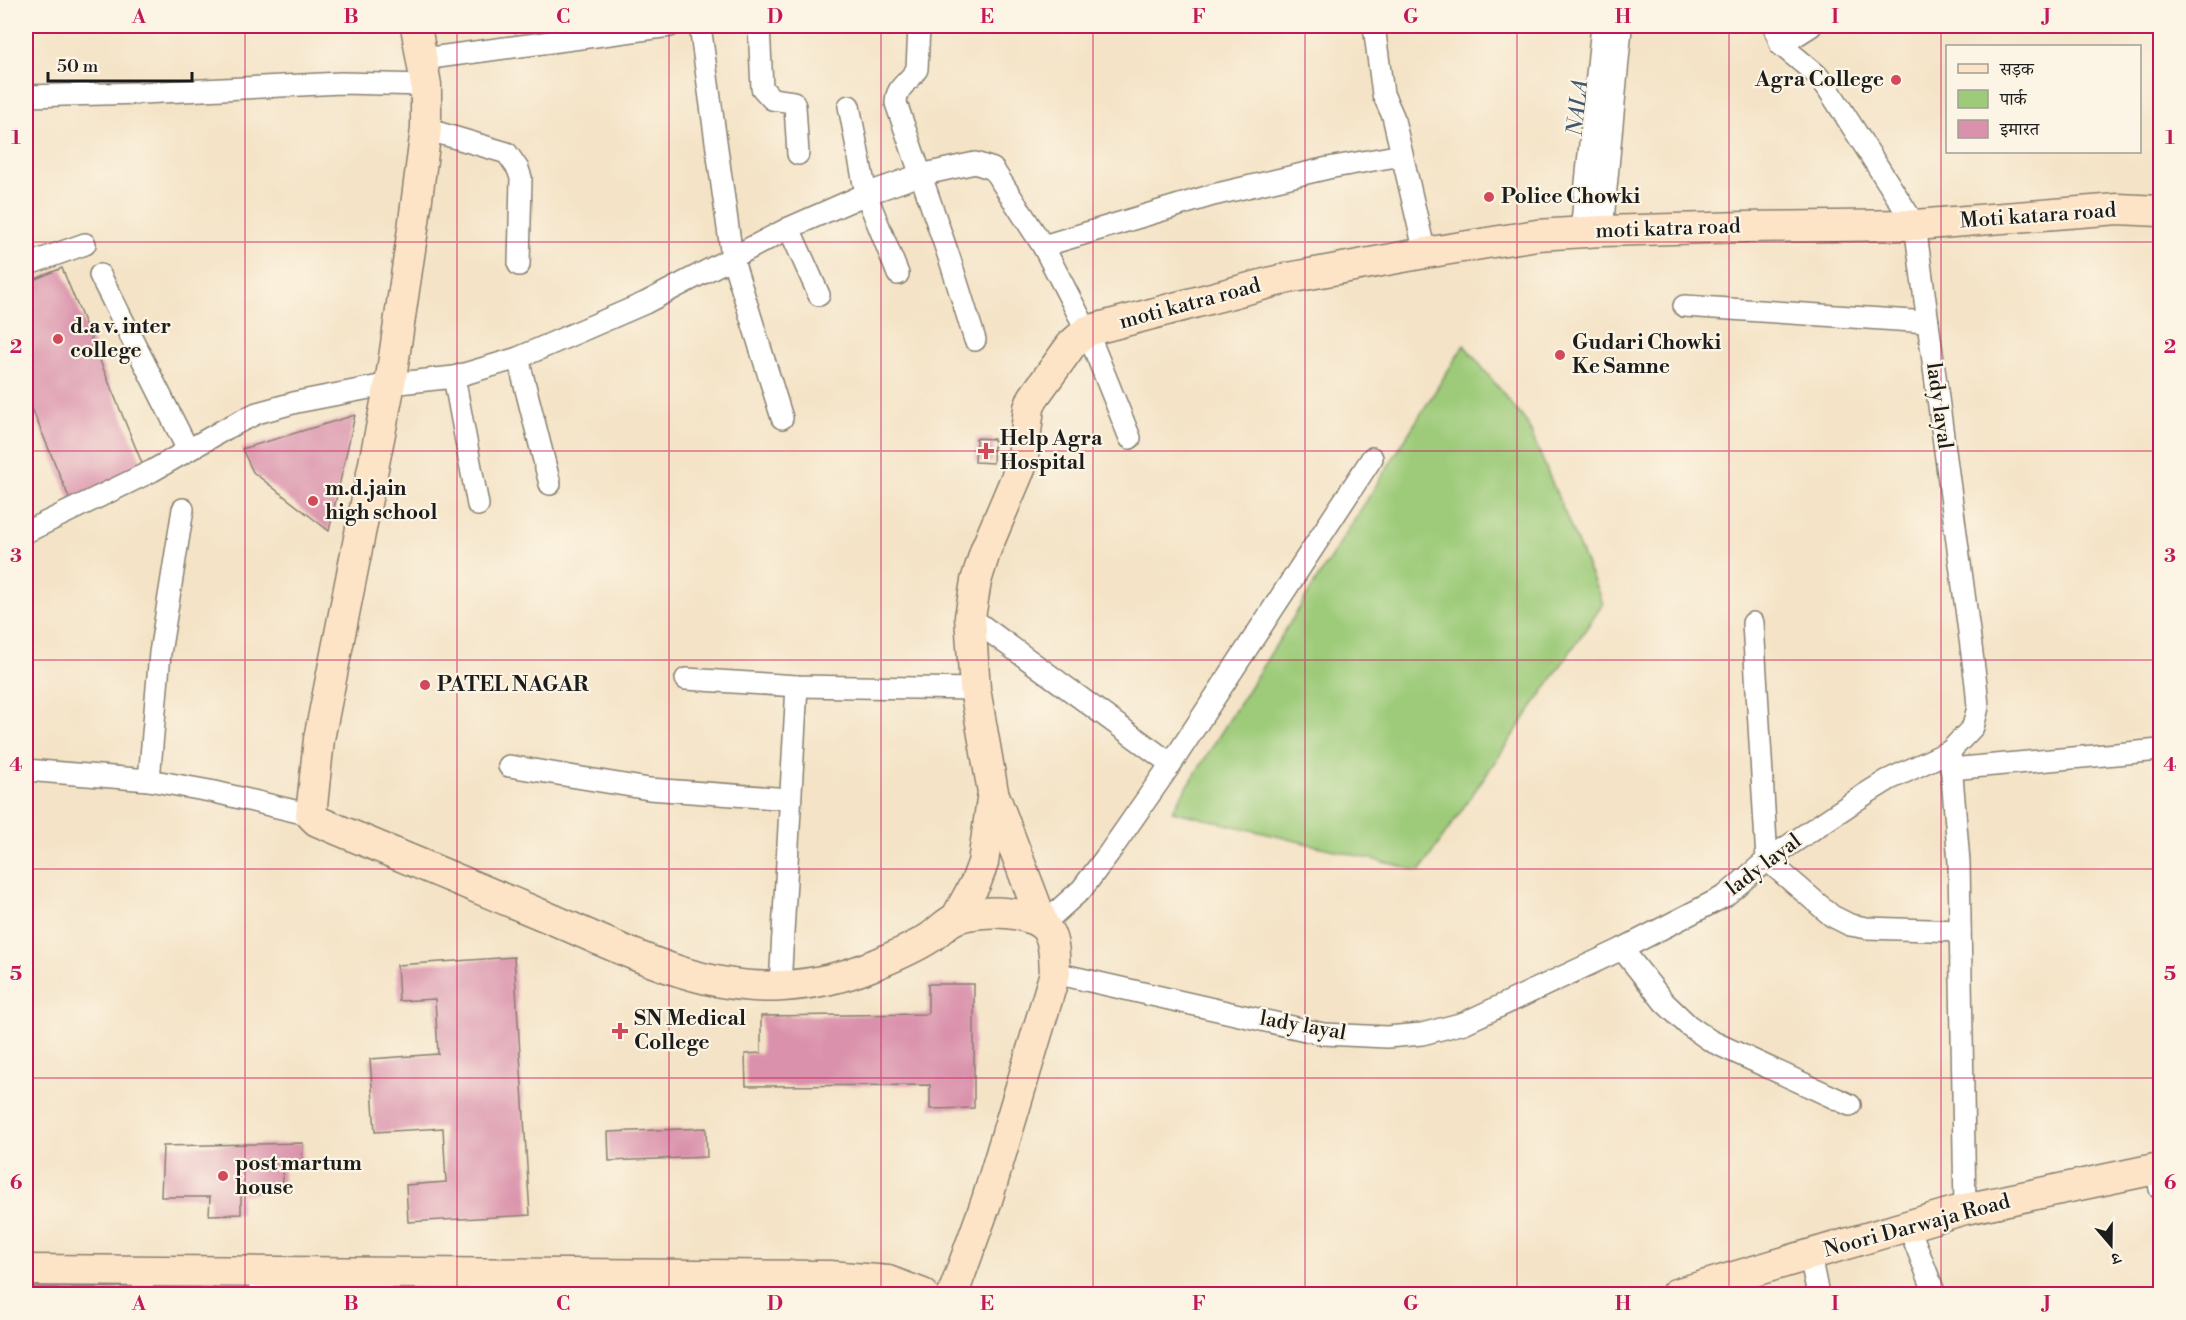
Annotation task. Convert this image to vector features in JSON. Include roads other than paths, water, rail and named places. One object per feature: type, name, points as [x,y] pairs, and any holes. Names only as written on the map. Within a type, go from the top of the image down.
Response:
[{"type":"street","points":[[311,815],[319,739],[390,384],[414,229],[426,129],[424,72],[416,26]]},
{"type":"street","points":[[26,96],[154,93],[341,83],[424,72],[670,26]]},
{"type":"street","points":[[700,26],[732,258],[782,418]]},
{"type":"street","points":[[759,26],[762,88],[772,99],[793,102],[798,154]]},
{"type":"street","points":[[919,26],[916,69],[914,75],[898,89],[896,103],[975,340]]},
{"type":"street","points":[[1374,26],[1383,94],[1393,116],[1425,253]]},
{"type":"street","points":[[1811,26],[1778,35],[1827,87],[1915,225]]},
{"type":"street","name":"moti katra road","points":[[1592,231],[1612,27]]},
{"type":"street","points":[[849,106],[866,194],[898,274]]},
{"type":"street","points":[[426,129],[507,153],[513,160],[521,178],[519,265]]},
{"type":"street","points":[[1043,246],[1213,195],[1328,168],[1402,155]]},
{"type":"street","points":[[26,531],[152,471],[257,413],[297,402],[390,384],[454,377],[518,358],[645,303],[789,228],[866,194],[920,176],[975,163],[993,169],[1043,246],[1087,331],[1130,438]]},
{"type":"street","name":"Moti katara road","points":[[1915,225],[2118,209],[2160,211]]},
{"type":"street","name":"moti katra road","points":[[1087,331],[1288,278],[1537,235],[1592,231],[1915,225]]},
{"type":"street","name":"lady layal","points":[[1054,973],[1323,1034],[1387,1037],[1422,1034],[1464,1023],[1622,950],[1725,896],[1767,860],[1888,780],[1950,760],[1973,727],[1978,707],[1915,225]]},
{"type":"street","points":[[789,228],[819,295]]},
{"type":"street","points":[[26,265],[85,244]]},
{"type":"street","points":[[100,275],[188,450]]},
{"type":"street","points":[[1684,306],[1928,321]]},
{"type":"street","points":[[953,1294],[987,1200],[1054,973],[1050,933],[1043,924],[993,792],[975,689],[970,617],[976,581],[986,549],[1022,464],[1029,408],[1053,369],[1080,335],[1087,331]]},
{"type":"street","points":[[518,358],[550,484]]},
{"type":"street","points":[[454,377],[478,505]]},
{"type":"street","points":[[1043,924],[1082,890],[1171,764],[1371,458]]},
{"type":"street","points":[[149,780],[160,653],[183,509]]},
{"type":"street","points":[[970,617],[1171,764]]},
{"type":"street","points":[[1753,623],[1767,860],[1832,916],[1850,925],[1867,928],[1960,932]]},
{"type":"street","points":[[686,679],[797,686],[975,689]]},
{"type":"street","points":[[780,986],[797,686]]},
{"type":"street","points":[[1965,1209],[1959,862],[1950,760],[2160,750]]},
{"type":"street","points":[[509,766],[649,789],[790,799]]},
{"type":"street","points":[[26,770],[149,780],[215,792],[311,815],[316,821],[680,972],[745,987],[818,983],[853,973],[930,938],[956,918],[976,882],[983,863],[993,792]]},
{"type":"street","points":[[956,918],[1005,912],[1018,914],[1043,924]]},
{"type":"street","points":[[1622,950],[1664,1002],[1688,1025],[1712,1041],[1850,1105]]},
{"type":"street","name":"Noori Darwaja Road","points":[[1679,1294],[1718,1288],[1810,1256],[1965,1209],[2159,1176]]},
{"type":"street","points":[[1908,1225],[1935,1294]]},
{"type":"street","points":[[1810,1256],[1818,1294]]},
{"type":"street","points":[[26,1270],[260,1287],[830,1276],[923,1294]]},
{"type":"place","name":"Agra College","points":[[1896,80]]},
{"type":"place","name":"Police Chowki","points":[[1489,197]]},
{"type":"place","name":"d.a v. inter college","points":[[58,339]]},
{"type":"place","name":"Gudari Chowki Ke Samne","points":[[1560,355]]},
{"type":"place","name":"Help Agra Hospital","points":[[986,451]]},
{"type":"place","name":"m.d.jain high school","points":[[313,501]]},
{"type":"place","name":"PATEL NAGAR","points":[[425,685]]},
{"type":"place","name":"SN Medical College","points":[[620,1031]]},
{"type":"place","name":"post martum house","points":[[223,1176]]},
{"type":"water label","name":"NALA","points":[[1578,108]]}]
